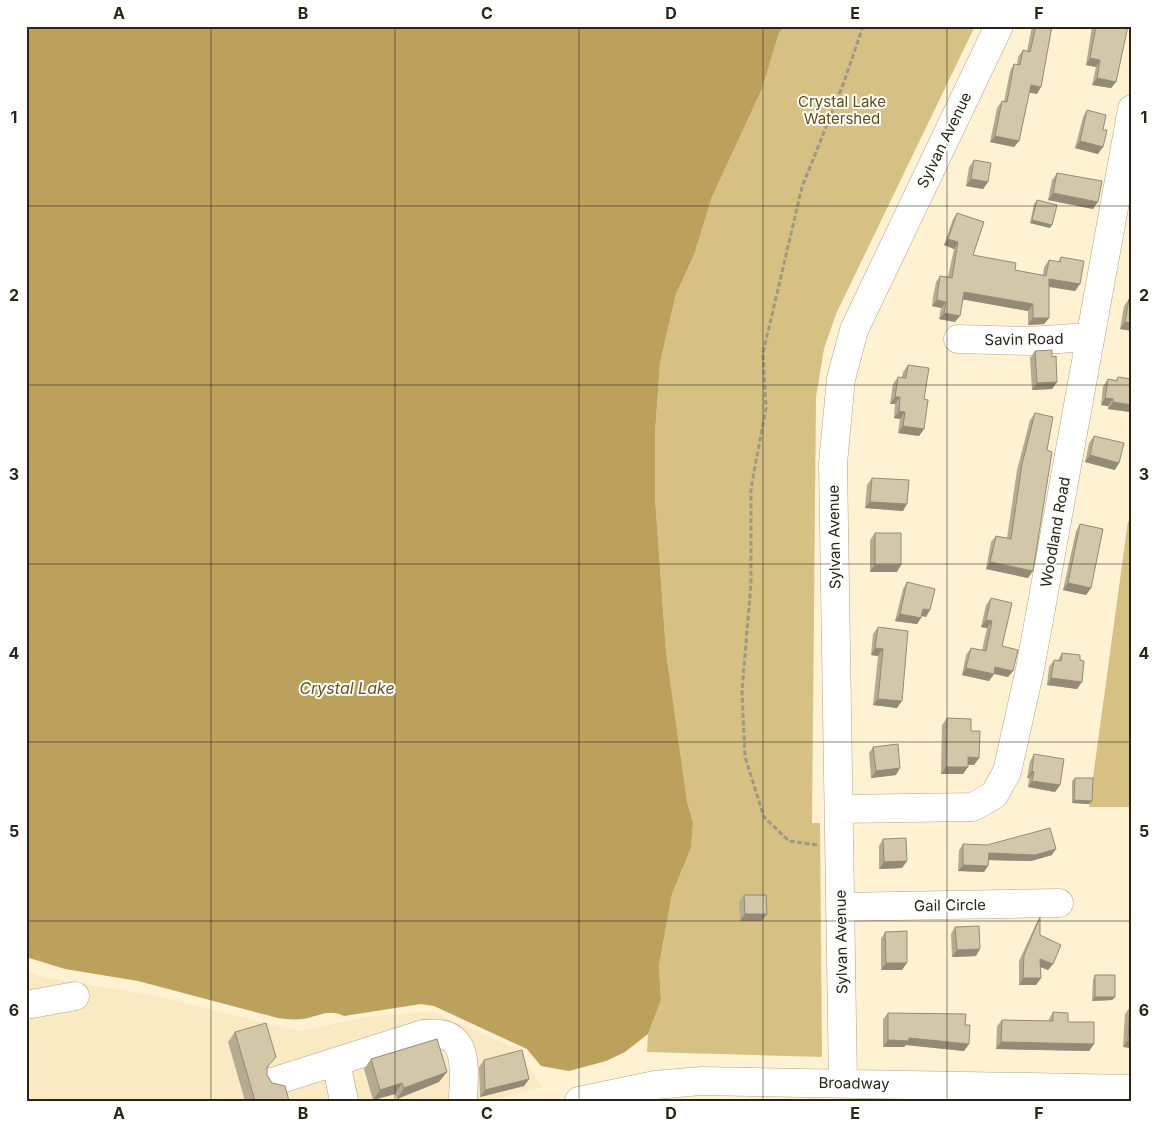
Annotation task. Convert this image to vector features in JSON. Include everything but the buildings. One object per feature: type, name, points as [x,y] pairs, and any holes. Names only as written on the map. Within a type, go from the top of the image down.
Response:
[{"type":"street","name":"Sylvan Avenue","points":[[843,1083],[833,463],[843,370],[854,330],[999,26]]},
{"type":"street","name":"Woodland Road","points":[[839,809],[973,807],[988,800],[1001,785],[1010,765],[1028,678],[1132,109]]},
{"type":"street","name":"Savin Road","points":[[958,339],[1028,342],[1090,337]]},
{"type":"street","name":"Gail Circle","points":[[840,907],[1059,903]]},
{"type":"street","points":[[26,1004],[75,996]]},
{"type":"street","points":[[275,1082],[423,1034],[442,1035],[456,1040],[460,1046],[463,1059],[463,1101]]},
{"type":"street","points":[[336,1062],[344,1101]]},
{"type":"street","name":"Broadway","points":[[579,1101],[654,1085],[701,1091],[843,1083],[1132,1089]]},
{"type":"path","points":[[839,848],[789,841],[764,817],[744,757],[742,691],[751,583],[751,488],[766,408],[763,353],[802,187],[844,82],[863,26]]},
{"type":"shaded area","points":[[26,971],[47,978],[154,995],[299,1031],[366,1017],[431,1011],[518,1049],[542,1087],[491,1101],[26,1101]]},
{"type":"green space","name":"Crystal Lake Watershed","points":[[785,26],[975,26],[836,314],[824,349],[816,397],[812,823],[820,823],[822,1057],[647,1052],[648,1034],[661,1000],[659,967],[672,894],[691,848],[693,823],[687,801],[666,651],[655,497],[655,434],[660,363],[676,294],[694,255],[712,197],[762,89],[779,33]]},
{"type":"green space","points":[[1128,521],[1132,522],[1132,807],[1089,807]]},
{"type":"water","name":"Crystal Lake","points":[[26,26],[785,26],[779,33],[762,89],[712,197],[694,255],[676,294],[660,363],[655,434],[655,497],[666,651],[687,801],[693,823],[691,848],[672,894],[659,966],[661,1000],[648,1034],[625,1052],[606,1061],[569,1071],[541,1066],[527,1049],[434,1006],[421,1004],[344,1016],[328,1013],[302,1019],[284,1019],[138,981],[65,969],[26,957]]}]
